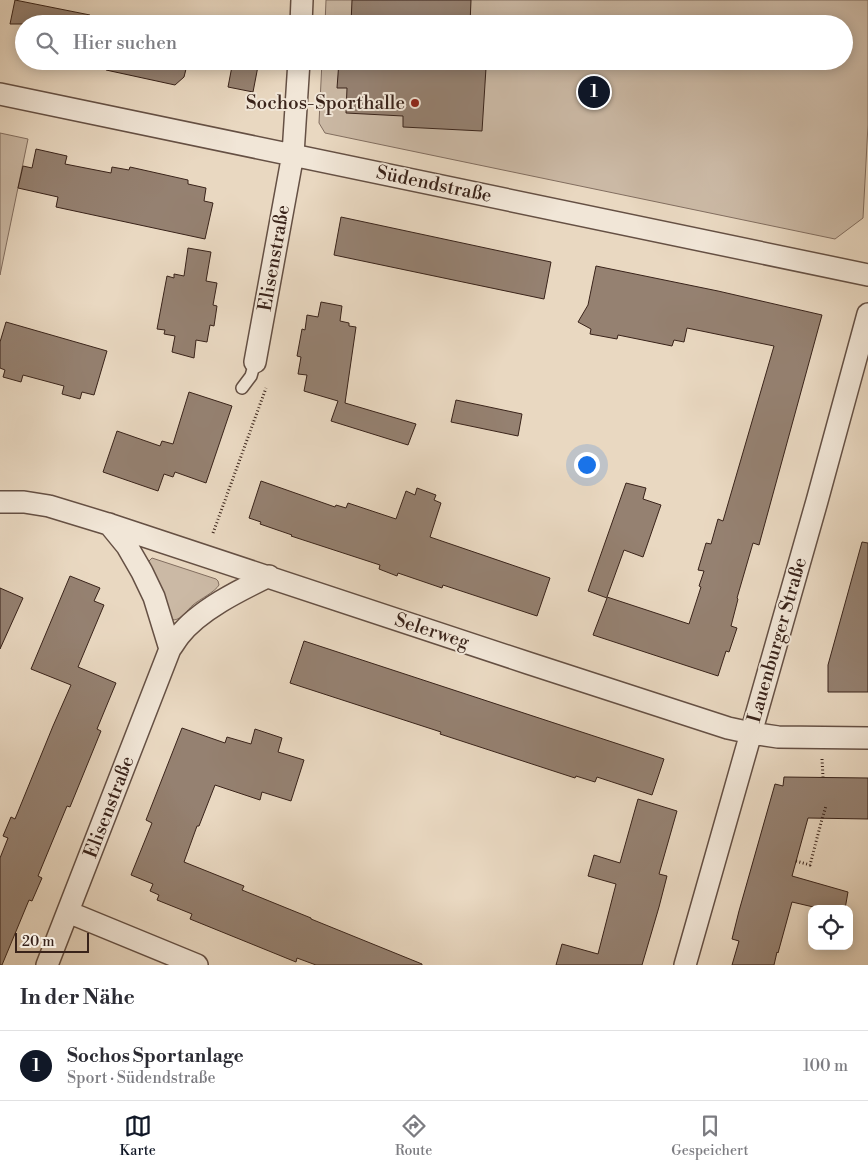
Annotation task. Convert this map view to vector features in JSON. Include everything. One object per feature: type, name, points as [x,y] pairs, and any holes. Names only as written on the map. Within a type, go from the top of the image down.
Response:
[{"type":"street","points":[[301,15],[302,0]]},
{"type":"street","name":"Elisenstraße","points":[[255,362],[293,154],[298,70]]},
{"type":"street","name":"Südendstraße","points":[[0,94],[868,275]]},
{"type":"street","name":"Lauenburger Straße","points":[[685,965],[817,501],[868,314]]},
{"type":"street","name":"Selerweg","points":[[0,502],[24,502],[49,506],[108,524],[728,728],[778,737],[868,738]]},
{"type":"street","points":[[108,524],[127,546],[142,572],[154,597],[170,649]]},
{"type":"street","name":"Elisenstraße","points":[[47,965],[170,649],[180,635],[195,620],[218,603],[269,576]]},
{"type":"street","points":[[68,912],[197,965]]},
{"type":"lane","points":[[242,388],[251,376],[255,362]]},
{"type":"path","points":[[213,533],[269,381]]},
{"type":"path","points":[[822,758],[823,777]]},
{"type":"path","points":[[796,861],[810,865],[826,806]]},
{"type":"shaded area","points":[[326,0],[868,0],[868,125],[863,218],[835,239],[325,133],[319,123],[322,70],[853,70],[853,15],[325,15]]},
{"type":"shaded area","points":[[0,133],[28,139],[0,275]]},
{"type":"shaded area","points":[[152,558],[216,579],[219,585],[182,616],[174,620],[171,618],[148,562]]},
{"type":"building","points":[[15,0],[90,15],[15,15],[15,24],[10,24]]},
{"type":"building","points":[[352,0],[471,0],[470,15],[351,15]]},
{"type":"building","points":[[106,70],[186,70],[184,77],[175,85]]},
{"type":"building","points":[[231,70],[257,70],[253,92],[228,87]]},
{"type":"building","name":"Sochos-Sporthalle","points":[[338,70],[486,70],[482,131],[403,127],[403,116],[346,113],[347,88],[337,88]]},
{"type":"building","points":[[36,149],[67,156],[65,164],[111,173],[112,167],[129,170],[130,167],[188,180],[188,184],[206,188],[204,201],[213,203],[205,239],[56,207],[58,197],[18,188],[23,166],[32,168]]},
{"type":"building","points":[[341,217],[551,262],[544,299],[334,255]]},
{"type":"building","points":[[188,248],[211,252],[206,281],[217,283],[213,305],[217,306],[214,326],[210,325],[207,342],[196,340],[194,358],[172,352],[175,336],[164,334],[165,330],[157,329],[167,276],[174,278],[174,274],[184,276]]},
{"type":"building","points":[[596,266],[822,315],[759,545],[753,543],[737,598],[731,626],[737,628],[729,652],[726,651],[718,676],[593,635],[607,598],[588,591],[626,483],[646,488],[643,499],[661,505],[643,557],[624,550],[607,597],[689,624],[701,587],[699,586],[704,571],[698,570],[706,543],[711,544],[718,519],[723,521],[774,346],[687,328],[684,342],[674,340],[672,346],[618,335],[617,339],[590,334],[591,329],[578,322],[588,305]]},
{"type":"building","points":[[321,302],[342,306],[340,321],[349,323],[349,326],[356,327],[345,403],[416,424],[408,445],[331,421],[338,401],[304,391],[307,375],[298,374],[301,357],[297,356],[302,329],[305,330],[307,315],[318,317]]},
{"type":"building","points":[[6,322],[107,351],[94,395],[82,392],[80,399],[62,394],[64,386],[23,375],[21,382],[3,377],[5,370],[0,368],[0,342]]},
{"type":"building","points":[[189,392],[232,406],[206,483],[175,472],[173,477],[164,474],[158,491],[103,472],[117,431],[160,446],[162,441],[173,444]]},
{"type":"building","points":[[456,400],[522,414],[518,436],[451,422]]},
{"type":"building","points":[[261,481],[335,507],[336,505],[346,508],[348,503],[396,519],[406,491],[415,495],[417,488],[436,495],[434,500],[441,503],[430,537],[550,578],[537,616],[443,585],[442,588],[398,573],[397,576],[379,569],[380,565],[260,524],[261,522],[249,518]]},
{"type":"building","points":[[862,542],[868,543],[868,692],[828,692],[828,665]]},
{"type":"building","points":[[70,576],[100,588],[94,601],[104,605],[78,667],[116,683],[97,729],[101,731],[70,807],[67,806],[38,876],[42,878],[32,901],[29,900],[2,965],[0,965],[0,858],[8,838],[3,836],[11,817],[15,819],[71,685],[31,669]]},
{"type":"building","points":[[0,588],[23,598],[0,649]]},
{"type":"building","points":[[304,641],[664,759],[652,795],[597,777],[595,782],[576,776],[575,778],[290,683]]},
{"type":"building","points":[[182,728],[225,743],[227,737],[251,744],[255,729],[282,738],[278,752],[304,760],[291,801],[262,792],[260,800],[215,785],[184,862],[244,886],[242,890],[422,965],[316,965],[297,958],[296,962],[190,919],[192,914],[157,900],[159,895],[150,891],[153,884],[131,875],[152,823],[146,820]]},
{"type":"building","points":[[784,777],[868,778],[868,819],[808,818],[792,876],[848,892],[846,905],[808,906],[792,902],[774,965],[732,965],[739,941],[732,939],[775,784],[783,786]]},
{"type":"building","points":[[638,799],[677,811],[659,874],[667,876],[642,965],[556,965],[562,944],[598,954],[616,884],[588,876],[594,855],[620,863]]},
{"type":"place","name":"Sochos Sportanlage","points":[[594,92]]},
{"type":"place","name":"Sochos-Sporthalle","points":[[415,103]]}]
